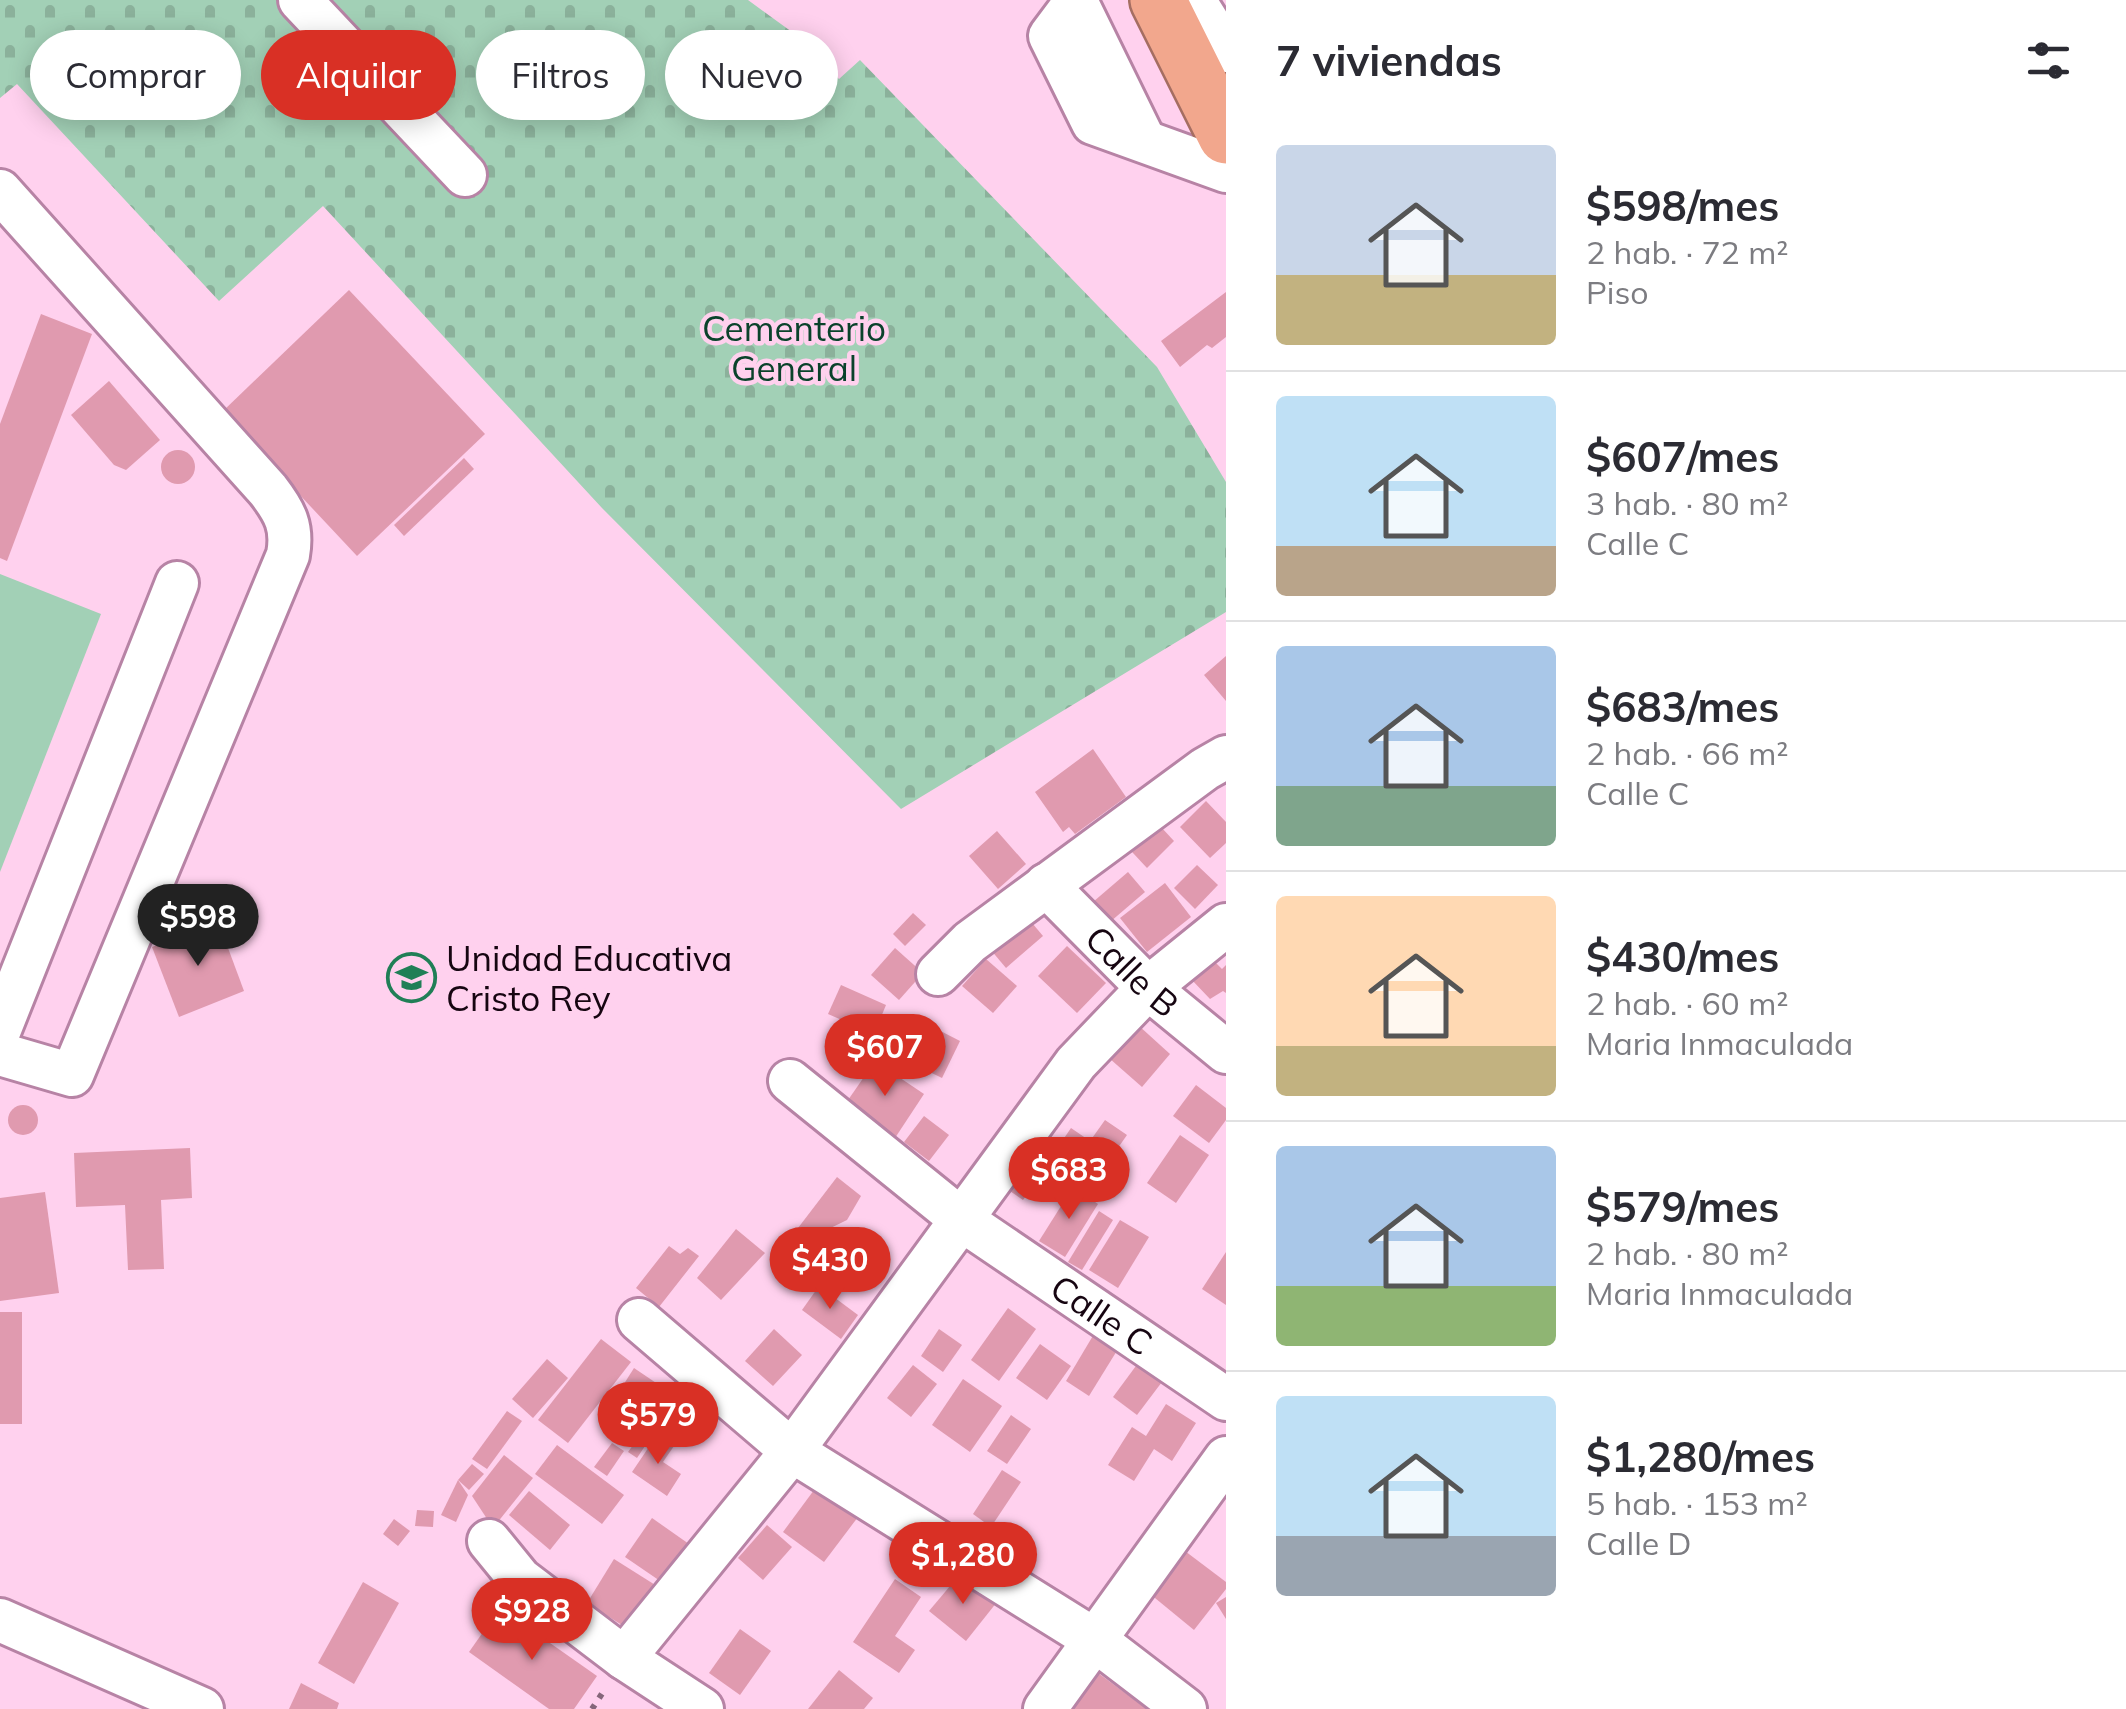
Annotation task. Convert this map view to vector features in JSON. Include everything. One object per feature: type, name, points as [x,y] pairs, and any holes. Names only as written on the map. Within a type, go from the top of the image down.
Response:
[{"type":"highway","points":[[1158,0],[1211,50],[1226,136]]},
{"type":"street","points":[[300,0],[465,175]]},
{"type":"street","points":[[1076,0],[1050,36],[1093,123],[1226,171]]},
{"type":"street","points":[[1194,0],[1211,50]]},
{"type":"street","points":[[0,192],[268,490],[284,511],[292,534],[288,555],[72,1076],[0,1054]]},
{"type":"street","points":[[0,1030],[178,582]]},
{"type":"street","points":[[938,974],[970,942],[1204,768],[1226,757]]},
{"type":"street","name":"Calle B","points":[[1046,885],[1148,988],[1226,1052]]},
{"type":"street","points":[[624,1658],[792,1451],[1076,1063],[1148,988],[1226,925]]},
{"type":"street","name":"Calle C","points":[[790,1081],[962,1220],[1226,1398]]},
{"type":"street","points":[[639,1320],[792,1451],[1095,1640],[1184,1709]]},
{"type":"street","points":[[1045,1709],[1226,1458]]},
{"type":"street","points":[[488,1541],[520,1579],[624,1658],[702,1709]]},
{"type":"street","points":[[0,1620],[139,1696],[202,1709]]},
{"type":"green space","name":"Cementerio General","points":[[0,0],[748,0],[789,30],[665,30],[665,120],[838,120],[838,78],[860,60],[1157,367],[1226,482],[1226,612],[901,809],[602,508],[323,206],[219,301],[51,120],[241,120],[241,30],[30,30],[30,98],[17,84],[0,98]]},
{"type":"green space","points":[[0,574],[101,614],[0,872]]},
{"type":"building","points":[[349,290],[485,434],[357,556],[222,412]]},
{"type":"building","points":[[1226,292],[1226,337],[1212,348],[1207,345],[1180,367],[1161,341]]},
{"type":"building","points":[[41,314],[92,334],[7,561],[0,558],[0,424]]},
{"type":"building","points":[[109,381],[160,440],[126,470],[114,465],[71,415]]},
{"type":"building","points":[[178,450],[190,455],[195,467],[190,479],[178,484],[166,479],[161,467],[166,455]]},
{"type":"building","points":[[464,458],[474,469],[404,536],[394,525]]},
{"type":"building","points":[[1226,656],[1226,701],[1204,675]]},
{"type":"building","points":[[1093,749],[1126,797],[1075,834],[1069,827],[1063,832],[1035,792]]},
{"type":"building","points":[[1206,801],[1226,822],[1226,843],[1210,858],[1180,827]]},
{"type":"building","points":[[1147,812],[1174,841],[1147,868],[1119,838]]},
{"type":"building","points":[[997,831],[1026,864],[998,889],[969,856]]},
{"type":"building","points":[[1197,865],[1218,885],[1195,909],[1174,888]]},
{"type":"building","points":[[1128,872],[1145,892],[1110,922],[1093,902]]},
{"type":"building","points":[[1165,883],[1191,917],[1147,952],[1120,918]]},
{"type":"building","points":[[1022,911],[1043,936],[1006,968],[985,943]]},
{"type":"building","points":[[913,913],[926,925],[905,946],[893,934]]},
{"type":"building","points":[[218,921],[244,991],[179,1017],[152,947]]},
{"type":"building","points":[[1067,946],[1106,983],[1077,1013],[1038,976]]},
{"type":"building","points":[[895,948],[923,973],[899,1000],[871,975]]},
{"type":"building","points":[[1211,958],[1222,969],[1226,965],[1226,993],[1210,999],[1191,979]]},
{"type":"building","points":[[986,959],[1017,986],[993,1013],[962,986]]},
{"type":"building","points":[[841,985],[886,1005],[874,1034],[828,1014]]},
{"type":"building","points":[[925,1023],[960,1041],[942,1078],[907,1061]]},
{"type":"building","points":[[1138,1025],[1170,1054],[1142,1087],[1109,1058]]},
{"type":"building","points":[[875,1061],[924,1094],[895,1138],[846,1103]]},
{"type":"building","points":[[1196,1085],[1226,1108],[1226,1120],[1209,1143],[1173,1116]]},
{"type":"building","points":[[23,1105],[34,1109],[38,1120],[34,1131],[23,1135],[12,1131],[8,1120],[12,1109]]},
{"type":"building","points":[[924,1116],[949,1135],[929,1161],[904,1142]]},
{"type":"building","points":[[1105,1120],[1127,1135],[1094,1182],[1054,1153],[1071,1128],[1090,1141]]},
{"type":"building","points":[[1180,1135],[1209,1155],[1176,1203],[1147,1183]]},
{"type":"building","points":[[1026,1147],[1049,1162],[1023,1200],[1001,1185]]},
{"type":"building","points":[[190,1148],[192,1198],[161,1200],[164,1269],[128,1270],[125,1205],[76,1207],[74,1153]]},
{"type":"building","points":[[837,1177],[861,1196],[847,1220],[806,1240],[798,1228]]},
{"type":"building","points":[[1073,1187],[1098,1204],[1065,1257],[1039,1241]]},
{"type":"building","points":[[45,1192],[59,1293],[0,1301],[0,1198]]},
{"type":"building","points":[[1099,1211],[1113,1220],[1082,1270],[1068,1262]]},
{"type":"building","points":[[1120,1220],[1149,1237],[1118,1288],[1089,1270]]},
{"type":"building","points":[[736,1229],[765,1253],[721,1300],[697,1278]]},
{"type":"building","points":[[669,1246],[680,1254],[688,1248],[699,1256],[659,1307],[636,1288]]},
{"type":"building","points":[[1226,1252],[1226,1305],[1202,1289]]},
{"type":"building","points":[[819,1286],[858,1315],[841,1339],[802,1310]]},
{"type":"building","points":[[1008,1308],[1036,1329],[999,1381],[971,1360]]},
{"type":"building","points":[[0,1312],[22,1312],[22,1424],[0,1424]]},
{"type":"building","points":[[774,1329],[802,1355],[773,1386],[745,1361]]},
{"type":"building","points":[[939,1329],[962,1345],[943,1372],[921,1356]]},
{"type":"building","points":[[1094,1334],[1118,1349],[1089,1396],[1066,1381]]},
{"type":"building","points":[[601,1339],[631,1362],[568,1443],[538,1420]]},
{"type":"building","points":[[1040,1344],[1071,1366],[1047,1400],[1016,1378]]},
{"type":"building","points":[[1147,1351],[1171,1370],[1137,1415],[1113,1397]]},
{"type":"building","points":[[547,1359],[568,1378],[533,1418],[512,1399]]},
{"type":"building","points":[[913,1365],[937,1384],[911,1417],[887,1398]]},
{"type":"building","points":[[634,1368],[668,1391],[637,1439],[603,1417]]},
{"type":"building","points":[[963,1379],[1002,1406],[970,1452],[932,1425]]},
{"type":"building","points":[[1166,1404],[1196,1423],[1172,1461],[1154,1449],[1134,1481],[1108,1465],[1132,1427],[1146,1436]]},
{"type":"building","points":[[507,1411],[522,1421],[487,1469],[472,1459]]},
{"type":"building","points":[[1011,1415],[1031,1429],[1007,1464],[987,1451]]},
{"type":"building","points":[[657,1435],[674,1446],[663,1462],[681,1474],[667,1496],[632,1472]]},
{"type":"building","points":[[636,1441],[645,1446],[637,1458],[628,1452]]},
{"type":"building","points":[[612,1443],[624,1451],[607,1476],[594,1467]]},
{"type":"building","points":[[557,1445],[624,1495],[602,1524],[535,1474]]},
{"type":"building","points":[[504,1455],[533,1478],[493,1528],[472,1496]]},
{"type":"building","points":[[472,1464],[484,1474],[469,1490],[458,1480]]},
{"type":"building","points":[[1002,1470],[1021,1482],[991,1527],[973,1514]]},
{"type":"building","points":[[458,1480],[468,1495],[456,1522],[441,1515]]},
{"type":"building","points":[[817,1486],[858,1517],[824,1562],[783,1532]]},
{"type":"building","points":[[529,1491],[570,1525],[550,1550],[509,1515]]},
{"type":"building","points":[[417,1510],[434,1511],[433,1527],[415,1526]]},
{"type":"building","points":[[652,1518],[689,1544],[663,1583],[625,1557]]},
{"type":"building","points":[[394,1519],[410,1531],[398,1546],[383,1534]]},
{"type":"building","points":[[767,1525],[792,1547],[763,1580],[738,1558]]},
{"type":"building","points":[[1177,1545],[1226,1582],[1226,1589],[1194,1630],[1144,1589]]},
{"type":"building","points":[[614,1559],[660,1588],[633,1632],[587,1603]]},
{"type":"building","points":[[961,1573],[997,1602],[966,1641],[929,1611]]},
{"type":"building","points":[[895,1579],[921,1597],[895,1636],[915,1650],[899,1673],[853,1642]]},
{"type":"building","points":[[363,1582],[399,1603],[354,1684],[318,1663]]},
{"type":"building","points":[[1226,1597],[1226,1619],[1216,1603]]},
{"type":"building","points":[[500,1608],[597,1676],[574,1709],[549,1709],[469,1652]]},
{"type":"building","points":[[740,1629],[771,1651],[740,1695],[709,1673]]},
{"type":"building","points":[[839,1670],[873,1698],[864,1709],[808,1709]]},
{"type":"building","points":[[1098,1673],[1147,1709],[1073,1709]]},
{"type":"building","points":[[301,1683],[339,1703],[337,1709],[289,1709]]},
{"type":"place","name":"Unidad Educativa Cristo Rey","points":[[411,978]]}]
